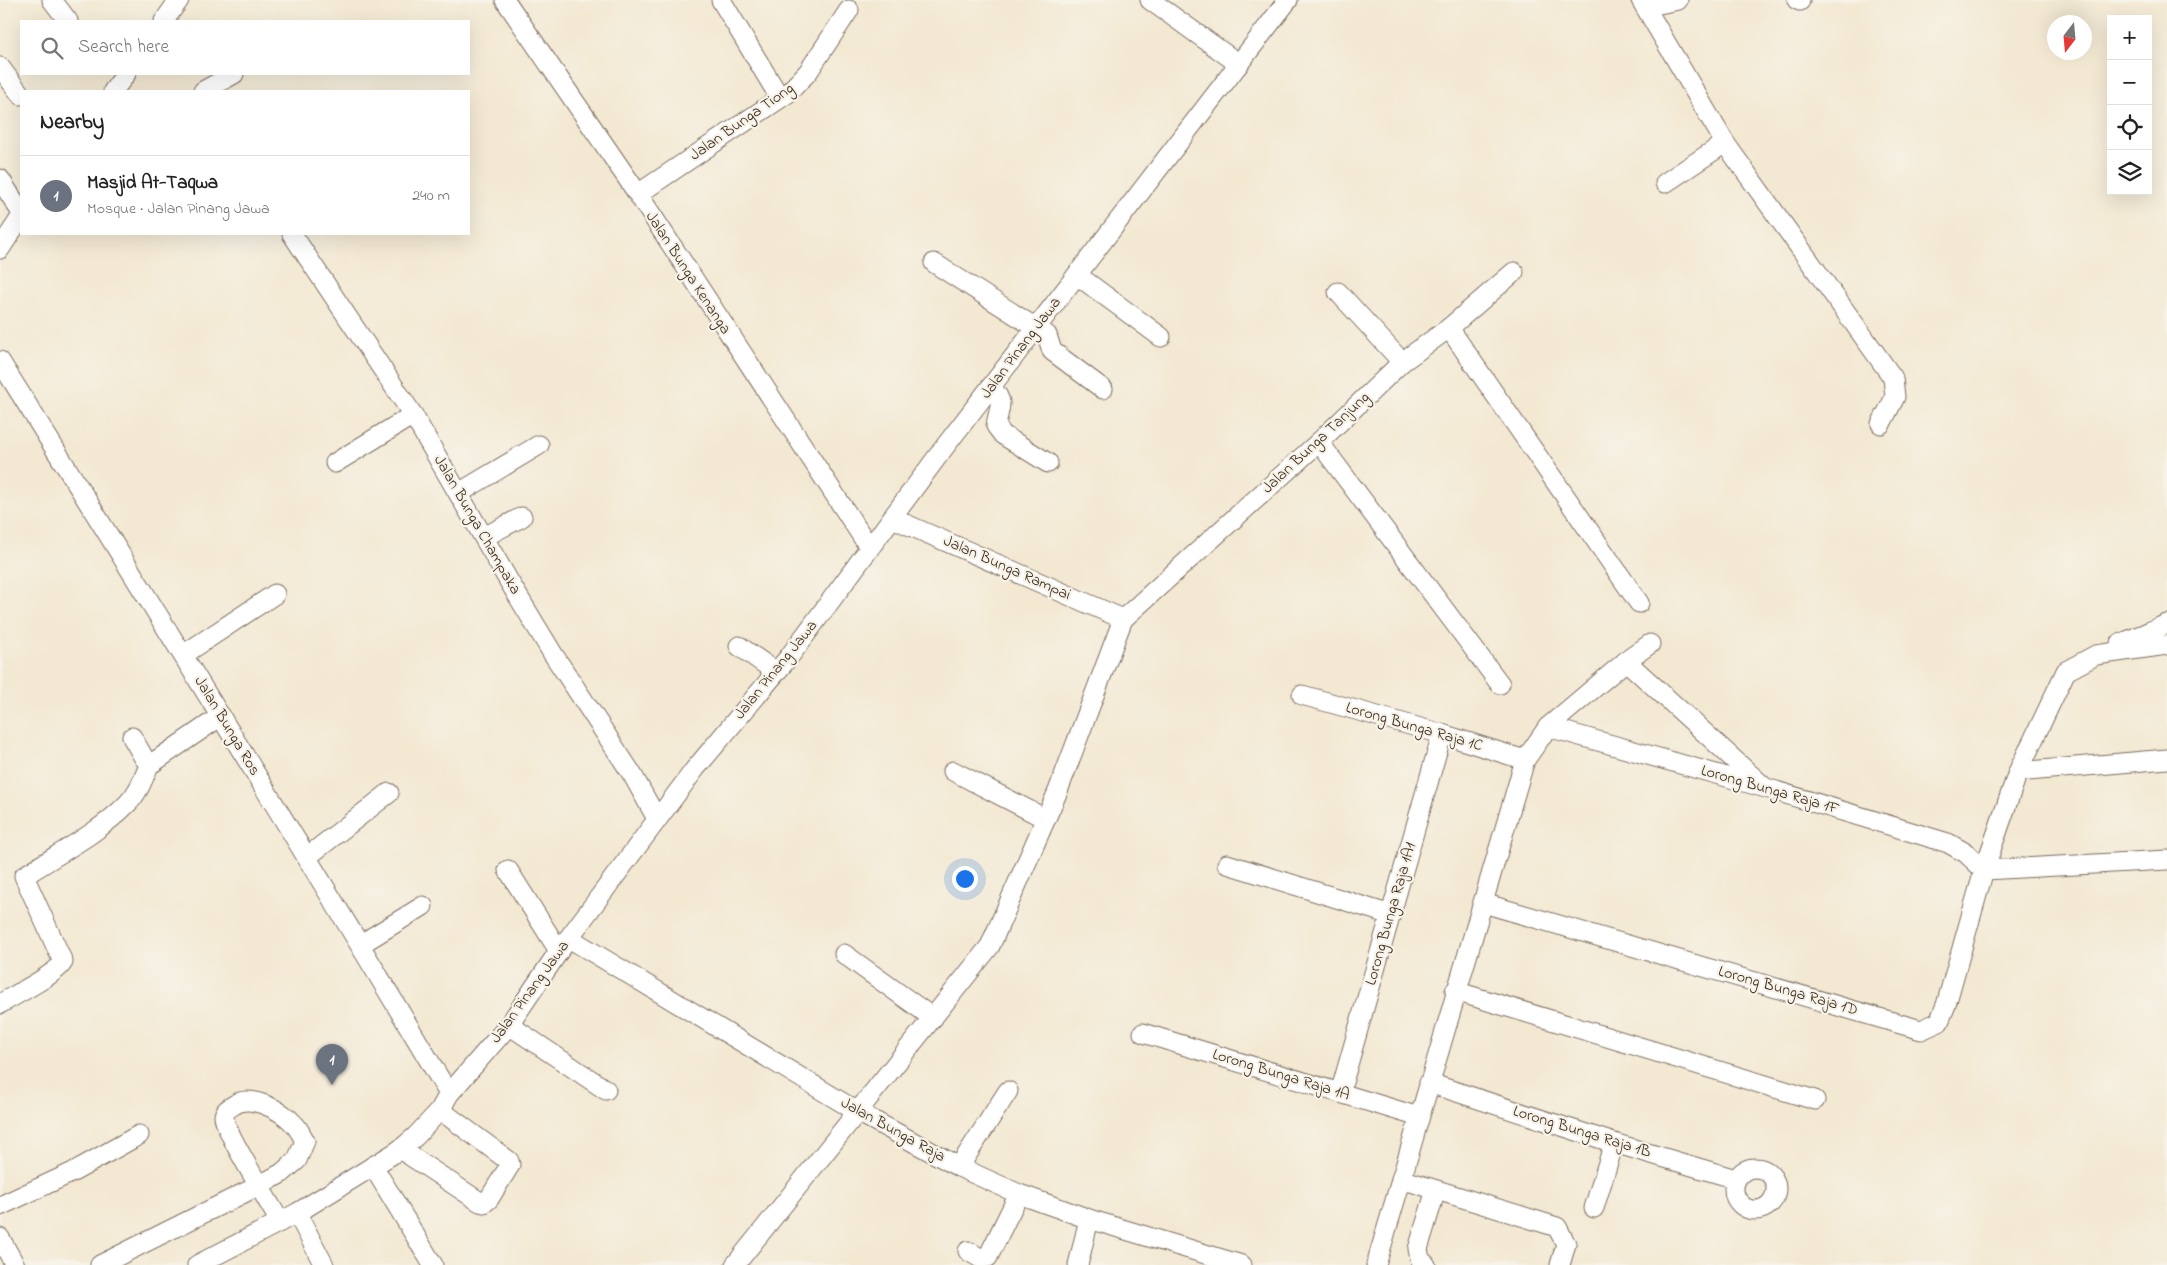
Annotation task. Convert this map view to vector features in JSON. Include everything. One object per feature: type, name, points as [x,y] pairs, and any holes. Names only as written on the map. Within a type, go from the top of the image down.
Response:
[{"type":"street","points":[[52,0],[67,20]]},
{"type":"street","points":[[165,20],[179,0]]},
{"type":"street","name":"Jalan Bunga Kenanga","points":[[505,0],[638,194],[869,548]]},
{"type":"street","points":[[720,0],[780,98]]},
{"type":"street","points":[[1150,0],[1239,64]]},
{"type":"street","name":"Jalan Pinang Jawa","points":[[197,1265],[288,1217],[400,1149],[416,1136],[510,1025],[564,944],[657,819],[695,769],[776,672],[1036,328],[1288,0]]},
{"type":"street","points":[[1678,0],[1643,4],[1725,143],[1893,378],[1895,397],[1881,424]]},
{"type":"street","name":"Jalan Bunga Tiong","points":[[638,194],[788,93],[808,72],[849,10]]},
{"type":"street","points":[[0,67],[20,93]]},
{"type":"street","points":[[205,90],[232,75]]},
{"type":"street","points":[[1665,183],[1725,143]]},
{"type":"street","points":[[0,179],[20,210]]},
{"type":"street","points":[[0,249],[20,219]]},
{"type":"street","name":"Jalan Bunga Champaka","points":[[293,235],[413,415],[548,646],[632,774],[657,819]]},
{"type":"street","points":[[934,263],[1050,338],[1052,351],[1103,389]]},
{"type":"street","name":"Jalan Bunga Tanjung","points":[[1123,619],[1319,442],[1402,362],[1449,328],[1514,272]]},
{"type":"street","points":[[1077,275],[1161,337]]},
{"type":"street","points":[[1338,292],[1402,362]]},
{"type":"street","points":[[1449,328],[1639,603]]},
{"type":"street","name":"Jalan Bunga Ros","points":[[0,361],[361,944],[444,1102]]},
{"type":"street","points":[[992,388],[1000,397],[1001,406],[996,426],[1003,435],[1048,463]]},
{"type":"street","points":[[334,464],[413,415]]},
{"type":"street","points":[[1319,442],[1500,684]]},
{"type":"street","points":[[459,493],[538,445]]},
{"type":"street","points":[[484,537],[522,517]]},
{"type":"street","name":"Jalan Bunga Rampai","points":[[892,518],[1123,619]]},
{"type":"street","points":[[183,655],[275,594]]},
{"type":"street","points":[[734,1265],[990,946],[1046,818],[1123,619]]},
{"type":"street","name":"Lorong Bunga Raja 1D","points":[[1483,903],[1921,1030],[1939,1022],[1946,1004],[1984,870],[2018,772],[2066,671],[2096,655],[2167,624]]},
{"type":"street","points":[[1376,1265],[1455,991],[1525,760],[1548,727],[1626,661],[1650,644]]},
{"type":"street","points":[[2096,655],[2167,645]]},
{"type":"street","points":[[739,646],[776,672]]},
{"type":"street","points":[[1626,661],[1766,788]]},
{"type":"street","name":"Lorong Bunga Raja 1C","points":[[1302,696],[1442,734],[1525,760]]},
{"type":"street","points":[[0,1004],[52,973],[63,962],[24,876],[101,827],[129,802],[141,784],[150,763],[221,716]]},
{"type":"street","name":"Lorong Bunga Raja 1F","points":[[1548,727],[1766,788],[1948,843],[1966,853],[1984,870]]},
{"type":"street","name":"Lorong Bunga Raja 1A1","points":[[1340,1093],[1442,734]]},
{"type":"street","points":[[132,737],[144,758],[150,763]]},
{"type":"street","points":[[2018,772],[2167,759]]},
{"type":"street","points":[[953,771],[1046,818]]},
{"type":"street","points":[[307,857],[389,793]]},
{"type":"street","points":[[1984,870],[2167,860]]},
{"type":"street","points":[[1227,864],[1391,915]]},
{"type":"street","points":[[508,870],[564,944]]},
{"type":"street","points":[[361,944],[423,906]]},
{"type":"street","name":"Jalan Bunga Raja","points":[[564,944],[858,1112],[959,1167],[1019,1194],[1089,1219],[1242,1265]]},
{"type":"street","points":[[844,954],[932,1018]]},
{"type":"street","points":[[1455,991],[1815,1100]]},
{"type":"street","points":[[510,1025],[606,1090]]},
{"type":"street","name":"Lorong Bunga Raja 1A","points":[[1143,1033],[1419,1117]]},
{"type":"street","name":"Lorong Bunga Raja 1B","points":[[1429,1083],[1614,1143],[1736,1179]]},
{"type":"street","points":[[959,1167],[1008,1091]]},
{"type":"street","points":[[100,1265],[131,1258],[260,1185],[282,1173],[297,1160],[305,1141],[295,1125],[280,1113],[251,1099],[237,1102],[226,1110],[224,1117],[228,1130],[260,1185],[288,1217],[324,1265]]},
{"type":"street","points":[[400,1149],[480,1202],[484,1203],[489,1199],[510,1165],[508,1161],[444,1102]]},
{"type":"street","points":[[0,1206],[73,1172],[139,1135]]},
{"type":"street","points":[[1594,1208],[1614,1143]]},
{"type":"street","points":[[373,1166],[433,1265]]},
{"type":"street","points":[[1401,1179],[1557,1227],[1566,1244],[1560,1265]]},
{"type":"street","points":[[1426,1265],[1420,1259],[1418,1249],[1436,1190]]},
{"type":"street","points":[[968,1251],[980,1258],[988,1257],[1019,1194]]},
{"type":"street","points":[[1078,1265],[1089,1219]]},
{"type":"street","points":[[0,1238],[15,1265]]},
{"type":"place","name":"Masjid At-Taqwa","points":[[332,1085]]}]
